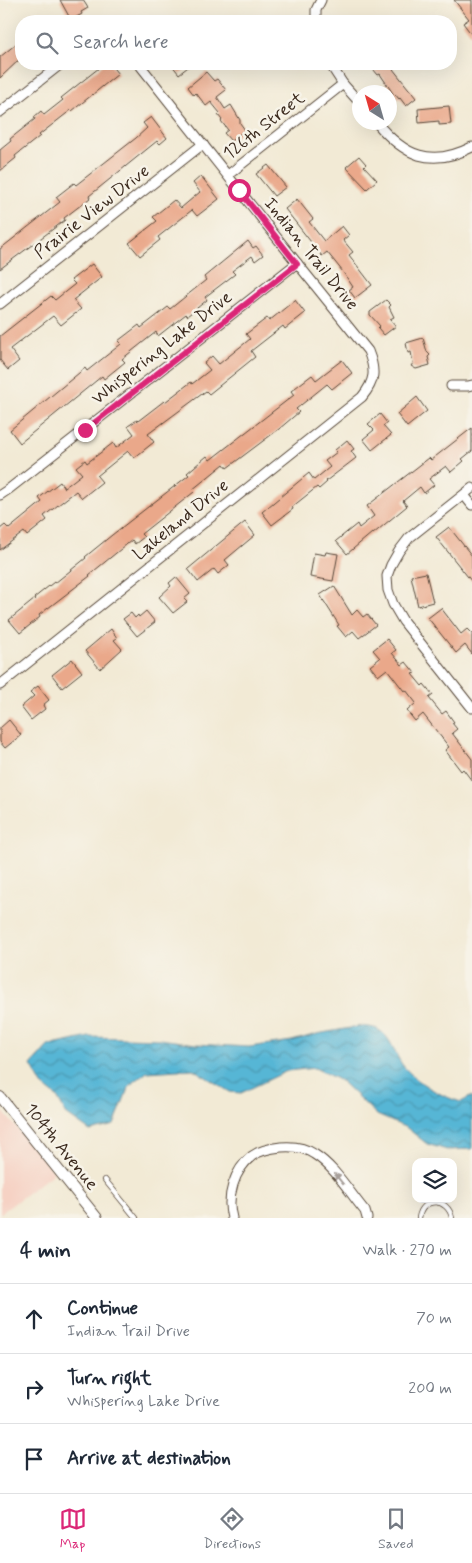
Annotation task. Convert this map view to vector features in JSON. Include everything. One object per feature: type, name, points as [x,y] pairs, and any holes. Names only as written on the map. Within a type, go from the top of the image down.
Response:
[{"type":"street","points":[[316,15],[316,10],[321,0]]},
{"type":"street","points":[[0,112],[53,70]]},
{"type":"street","name":"Indian Trail Drive","points":[[144,70],[368,352],[372,362],[373,373]]},
{"type":"street","points":[[334,70],[352,94]]},
{"type":"street","name":"126th Street","points":[[228,175],[343,84]]},
{"type":"street","points":[[382,130],[408,151],[433,158],[460,154],[472,147]]},
{"type":"street","name":"Prairie View Drive","points":[[0,304],[203,144]]},
{"type":"street","name":"Whispering Lake Drive","points":[[0,495],[297,264]]},
{"type":"street","name":"Lakeland Drive","points":[[0,685],[362,397],[371,386],[373,373]]},
{"type":"street","points":[[451,386],[472,385]]},
{"type":"street","points":[[472,488],[410,538],[399,551],[387,576],[388,590],[393,604],[403,621],[472,708]]},
{"type":"street","points":[[464,495],[472,505]]},
{"type":"street","name":"104th Avenue","points":[[0,1097],[97,1218]]},
{"type":"street","points":[[231,1217],[231,1193],[239,1171],[253,1155],[271,1148],[293,1146],[313,1153],[328,1166],[365,1211],[367,1218]]},
{"type":"lane","points":[[105,1180],[136,1218]]},
{"type":"lane","points":[[419,1218],[422,1209],[426,1205],[437,1202],[447,1206],[452,1218]]},
{"type":"shaded area","points":[[0,1108],[54,1173],[0,1214]]},
{"type":"water","points":[[361,1026],[375,1028],[382,1032],[404,1067],[430,1088],[461,1102],[472,1096],[472,1149],[447,1150],[427,1144],[407,1128],[377,1115],[341,1081],[315,1068],[287,1071],[241,1093],[230,1092],[193,1069],[147,1072],[129,1086],[114,1125],[90,1131],[66,1114],[57,1097],[42,1085],[31,1065],[48,1046],[89,1037],[160,1039],[196,1044],[249,1047],[292,1041],[317,1034]]},
{"type":"building","points":[[60,0],[83,0],[88,8],[81,12],[80,15],[68,15]]},
{"type":"building","points":[[454,0],[472,0],[472,35],[463,23],[469,19]]},
{"type":"building","points":[[15,45],[15,64],[0,78],[0,57]]},
{"type":"building","points":[[96,70],[115,70],[118,74],[39,135],[0,171],[0,150],[11,141],[10,139],[35,119],[34,117],[41,111],[44,115],[63,100],[61,98]]},
{"type":"building","points":[[176,70],[184,70],[179,74]]},
{"type":"building","points":[[374,70],[394,70],[416,98],[406,106],[397,96],[397,85],[387,85],[380,74],[378,75]]},
{"type":"building","points":[[206,72],[214,81],[217,79],[226,90],[217,97],[225,109],[231,105],[245,130],[231,141],[224,133],[228,130],[218,115],[220,113],[211,102],[206,106],[196,93],[194,95],[188,87]]},
{"type":"building","points":[[449,106],[451,124],[439,125],[439,121],[419,123],[418,109]]},
{"type":"building","points":[[151,117],[167,138],[160,144],[157,141],[89,196],[90,198],[64,218],[65,220],[0,269],[0,249],[60,202],[56,197],[74,183],[76,185],[136,138],[147,128],[143,123]]},
{"type":"building","points":[[359,156],[366,164],[364,166],[377,180],[367,189],[346,167]]},
{"type":"building","points":[[268,165],[286,187],[274,196],[256,174]]},
{"type":"building","points":[[201,176],[219,199],[197,216],[192,210],[158,237],[160,240],[140,256],[129,243],[157,221],[153,217],[174,200],[181,208],[200,192],[193,183]]},
{"type":"building","points":[[297,199],[313,219],[309,222],[324,241],[342,226],[349,235],[343,240],[353,252],[349,255],[372,285],[355,298],[349,290],[353,287],[343,272],[327,252],[322,256],[285,209]]},
{"type":"building","points":[[248,241],[253,248],[256,246],[263,255],[255,261],[252,256],[232,271],[235,274],[205,297],[207,300],[158,336],[156,332],[122,359],[125,362],[104,379],[102,376],[20,443],[10,430],[85,368],[87,371],[121,344],[118,341],[139,325],[141,328],[168,307],[170,309],[206,280],[204,277]]},
{"type":"building","points":[[92,264],[102,277],[73,300],[81,309],[61,325],[53,316],[10,349],[19,361],[8,370],[0,360],[0,336],[51,296],[55,300],[75,284],[71,280]]},
{"type":"building","points":[[295,300],[305,313],[285,329],[283,326],[251,351],[255,357],[209,394],[206,391],[148,434],[154,442],[134,458],[128,451],[97,476],[102,482],[82,498],[76,491],[44,516],[47,520],[27,536],[24,532],[0,550],[0,529],[5,525],[9,529],[42,502],[39,498],[60,482],[64,488],[82,474],[76,467],[85,460],[87,463],[113,443],[116,448],[134,434],[128,426],[138,421],[210,370],[204,363],[212,356],[219,364],[250,339],[246,334],[267,318],[269,321]]},
{"type":"building","points":[[386,300],[391,305],[389,307],[394,317],[390,319],[396,326],[384,335],[378,328],[380,326],[370,315],[370,312]]},
{"type":"building","points":[[423,338],[427,352],[430,355],[428,357],[430,365],[416,369],[411,366],[413,363],[411,352],[408,353],[406,343]]},
{"type":"building","points":[[342,360],[352,373],[332,389],[327,384],[296,409],[299,412],[279,429],[227,468],[224,464],[192,490],[194,492],[141,534],[144,537],[135,544],[132,540],[90,576],[39,615],[40,617],[20,633],[9,620],[112,535],[189,475],[187,473],[207,456],[210,460],[294,395],[291,391],[312,375],[316,380]]},
{"type":"building","points":[[417,397],[427,411],[407,427],[397,414]]},
{"type":"building","points":[[380,414],[387,423],[383,426],[391,435],[372,450],[363,439],[374,430],[368,424]]},
{"type":"building","points":[[472,428],[472,451],[462,459],[464,461],[451,472],[446,466],[429,479],[434,485],[424,493],[420,487],[403,501],[407,506],[347,554],[336,541],[357,524],[359,528],[374,516],[367,506],[429,458],[431,460]]},
{"type":"building","points":[[347,440],[354,449],[351,451],[356,458],[326,481],[319,489],[317,487],[272,525],[262,512],[309,473],[314,480],[330,467],[325,461],[337,452],[335,450]]},
{"type":"building","points":[[245,522],[255,535],[225,560],[229,565],[218,574],[214,569],[198,582],[188,569]]},
{"type":"building","points":[[449,527],[472,556],[472,582],[436,537]]},
{"type":"building","points":[[326,552],[338,554],[333,581],[310,577],[314,553],[325,555]]},
{"type":"building","points":[[426,573],[433,602],[418,606],[411,576]]},
{"type":"building","points":[[176,577],[190,594],[184,599],[187,602],[173,613],[159,597],[171,586],[169,583]]},
{"type":"building","points":[[334,586],[352,615],[357,610],[363,617],[367,614],[376,625],[359,638],[353,631],[346,637],[337,626],[339,625],[320,595]]},
{"type":"building","points":[[441,608],[461,634],[467,629],[472,634],[472,654],[465,645],[456,653],[428,618]]},
{"type":"building","points":[[146,611],[155,622],[137,636],[123,619],[131,613],[135,618],[138,615],[139,617]]},
{"type":"building","points":[[111,629],[117,638],[114,640],[122,649],[100,669],[85,651]]},
{"type":"building","points":[[387,639],[396,650],[392,653],[402,665],[406,662],[415,673],[412,674],[433,695],[429,698],[442,714],[446,711],[454,722],[452,723],[457,729],[452,733],[472,759],[472,781],[463,769],[461,771],[445,750],[449,747],[423,714],[415,721],[407,711],[416,703],[406,690],[404,691],[387,669],[378,676],[370,666],[380,658],[373,650]]},
{"type":"building","points":[[72,659],[82,672],[62,688],[52,675]]},
{"type":"building","points":[[38,686],[49,700],[43,705],[45,709],[31,720],[21,707],[34,696],[30,692]]},
{"type":"building","points":[[9,720],[21,735],[5,748],[0,742],[0,728]]},
{"type":"route","points":[[85,430],[297,264],[239,190]]}]
